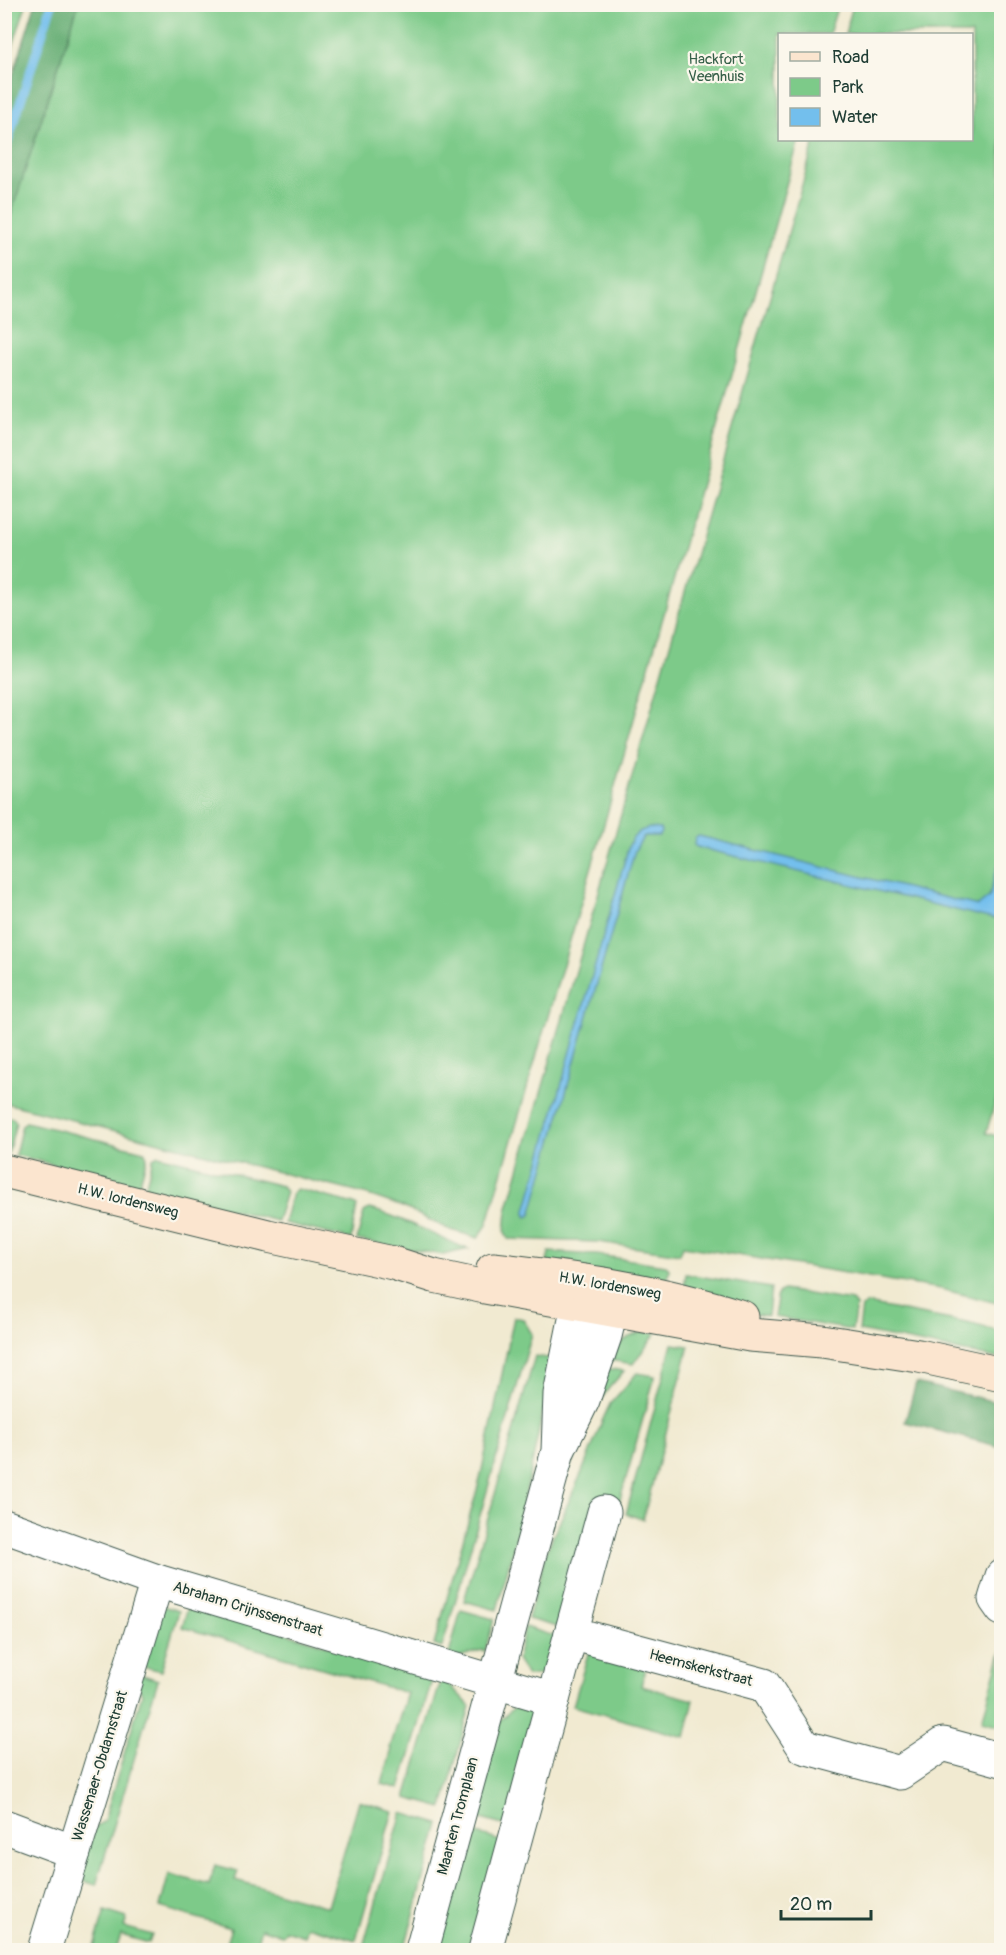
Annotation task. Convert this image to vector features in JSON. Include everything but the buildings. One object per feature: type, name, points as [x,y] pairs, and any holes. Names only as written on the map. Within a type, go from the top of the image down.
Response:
[{"type":"main road","name":"H.W. Iordensweg","points":[[4,1171],[393,1263],[434,1276],[596,1300],[686,1300],[822,1341],[919,1356],[1002,1374]]},
{"type":"street","name":"Maarten Tromplaan","points":[[422,1950],[558,1451],[560,1394],[596,1300]]},
{"type":"street","points":[[484,1950],[604,1512]]},
{"type":"street","name":"Abraham Crijnssenstraat","points":[[4,1526],[157,1581],[495,1682]]},
{"type":"street","points":[[1002,1576],[995,1599],[1002,1609]]},
{"type":"street","name":"Wassenaer-Obdamstraat","points":[[44,1950],[157,1581]]},
{"type":"street","name":"Heemskerkstraat","points":[[571,1633],[764,1685],[804,1747],[900,1773],[943,1744],[1002,1760]]},
{"type":"street","points":[[495,1682],[553,1699]]},
{"type":"street","points":[[4,1826],[74,1852]]},
{"type":"green space","points":[[4,5],[26,5],[5,70]]},
{"type":"green space","points":[[35,5],[78,5],[5,233],[5,100]]},
{"type":"green space","name":"Hackfort Veenhuis","points":[[78,5],[838,5],[829,33],[778,33],[778,141],[799,141],[487,1225],[478,1238],[448,1229],[403,1207],[368,1195],[5,1103],[5,233]]},
{"type":"green space","points":[[853,5],[1001,5],[1002,1080],[986,1133],[1001,1137],[1001,1304],[941,1289],[683,1246],[680,1254],[598,1242],[508,1239],[505,1232],[507,1211],[815,141],[973,141],[973,33],[845,33]]},
{"type":"green space","points":[[4,1116],[13,1118],[16,1123],[8,1153],[5,1153]]},
{"type":"green space","points":[[26,1122],[144,1151],[147,1157],[139,1186],[15,1155],[22,1125]]},
{"type":"green space","points":[[158,1155],[282,1186],[286,1192],[277,1221],[145,1188],[153,1158]]},
{"type":"green space","points":[[297,1189],[357,1206],[351,1239],[284,1223],[292,1193]]},
{"type":"green space","points":[[369,1209],[394,1217],[468,1249],[443,1255],[357,1240],[364,1212]]},
{"type":"green space","points":[[549,1252],[597,1255],[665,1265],[669,1269],[666,1289],[546,1268]]},
{"type":"green space","points":[[686,1274],[771,1288],[768,1316],[753,1314],[683,1291]]},
{"type":"green space","points":[[783,1290],[852,1301],[856,1306],[852,1330],[774,1317],[778,1293]]},
{"type":"green space","points":[[867,1304],[972,1324],[1001,1332],[1001,1359],[859,1331],[862,1307]]},
{"type":"green space","points":[[514,1317],[523,1319],[532,1334],[442,1648],[434,1645],[480,1479]]},
{"type":"green space","points":[[647,1332],[656,1333],[633,1364],[609,1360],[624,1340]]},
{"type":"green space","points":[[672,1344],[689,1346],[643,1519],[626,1514]]},
{"type":"green space","points":[[535,1356],[554,1359],[517,1534],[497,1610],[464,1601]]},
{"type":"green space","points":[[605,1368],[624,1371],[595,1408],[569,1470],[568,1468]]},
{"type":"green space","points":[[637,1373],[655,1376],[618,1507],[561,1628],[528,1619],[546,1552],[603,1419],[610,1404]]},
{"type":"green space","points":[[916,1383],[1001,1403],[1001,1447],[905,1422]]},
{"type":"green space","points":[[189,1604],[433,1677],[400,1789],[382,1784],[392,1749],[390,1748],[407,1693],[182,1627]]},
{"type":"green space","points":[[163,1606],[179,1611],[161,1671],[142,1666]]},
{"type":"green space","points":[[461,1610],[494,1619],[485,1651],[453,1659],[448,1658]]},
{"type":"green space","points":[[525,1627],[558,1637],[550,1668],[539,1675],[527,1676],[517,1659]]},
{"type":"green space","points":[[589,1650],[646,1665],[641,1686],[694,1700],[685,1737],[573,1706]]},
{"type":"green space","points":[[1001,1652],[1002,1726],[982,1721]]},
{"type":"green space","points":[[140,1674],[158,1680],[96,1885],[78,1879],[94,1828],[104,1821],[142,1694],[137,1682]]},
{"type":"green space","points":[[441,1680],[446,1681],[470,1706],[443,1808],[406,1798]]},
{"type":"green space","points":[[518,1704],[527,1706],[535,1723],[506,1826],[474,1817],[500,1720]]},
{"type":"green space","points":[[359,1801],[393,1811],[356,1940],[307,1926],[304,1936],[285,1930],[282,1935],[261,1928],[255,1950],[224,1950],[231,1928],[160,1907],[169,1874],[209,1885],[215,1865],[238,1871],[235,1880],[328,1907]]},
{"type":"green space","points":[[402,1813],[439,1824],[404,1950],[362,1950]]},
{"type":"green space","points":[[470,1832],[502,1841],[472,1950],[438,1950]]},
{"type":"green space","points":[[105,1911],[127,1918],[124,1927],[152,1935],[149,1943],[121,1935],[116,1950],[93,1950]]},
{"type":"water","points":[[650,828],[660,829],[661,832],[659,836],[644,836],[635,850],[531,1215],[527,1217],[525,1214],[629,845],[637,834]]},
{"type":"water","points":[[699,836],[978,906],[989,897],[1001,855],[1001,917],[993,919],[697,847],[694,845],[695,838]]},
{"type":"waterway","points":[[4,153],[52,4]]}]
